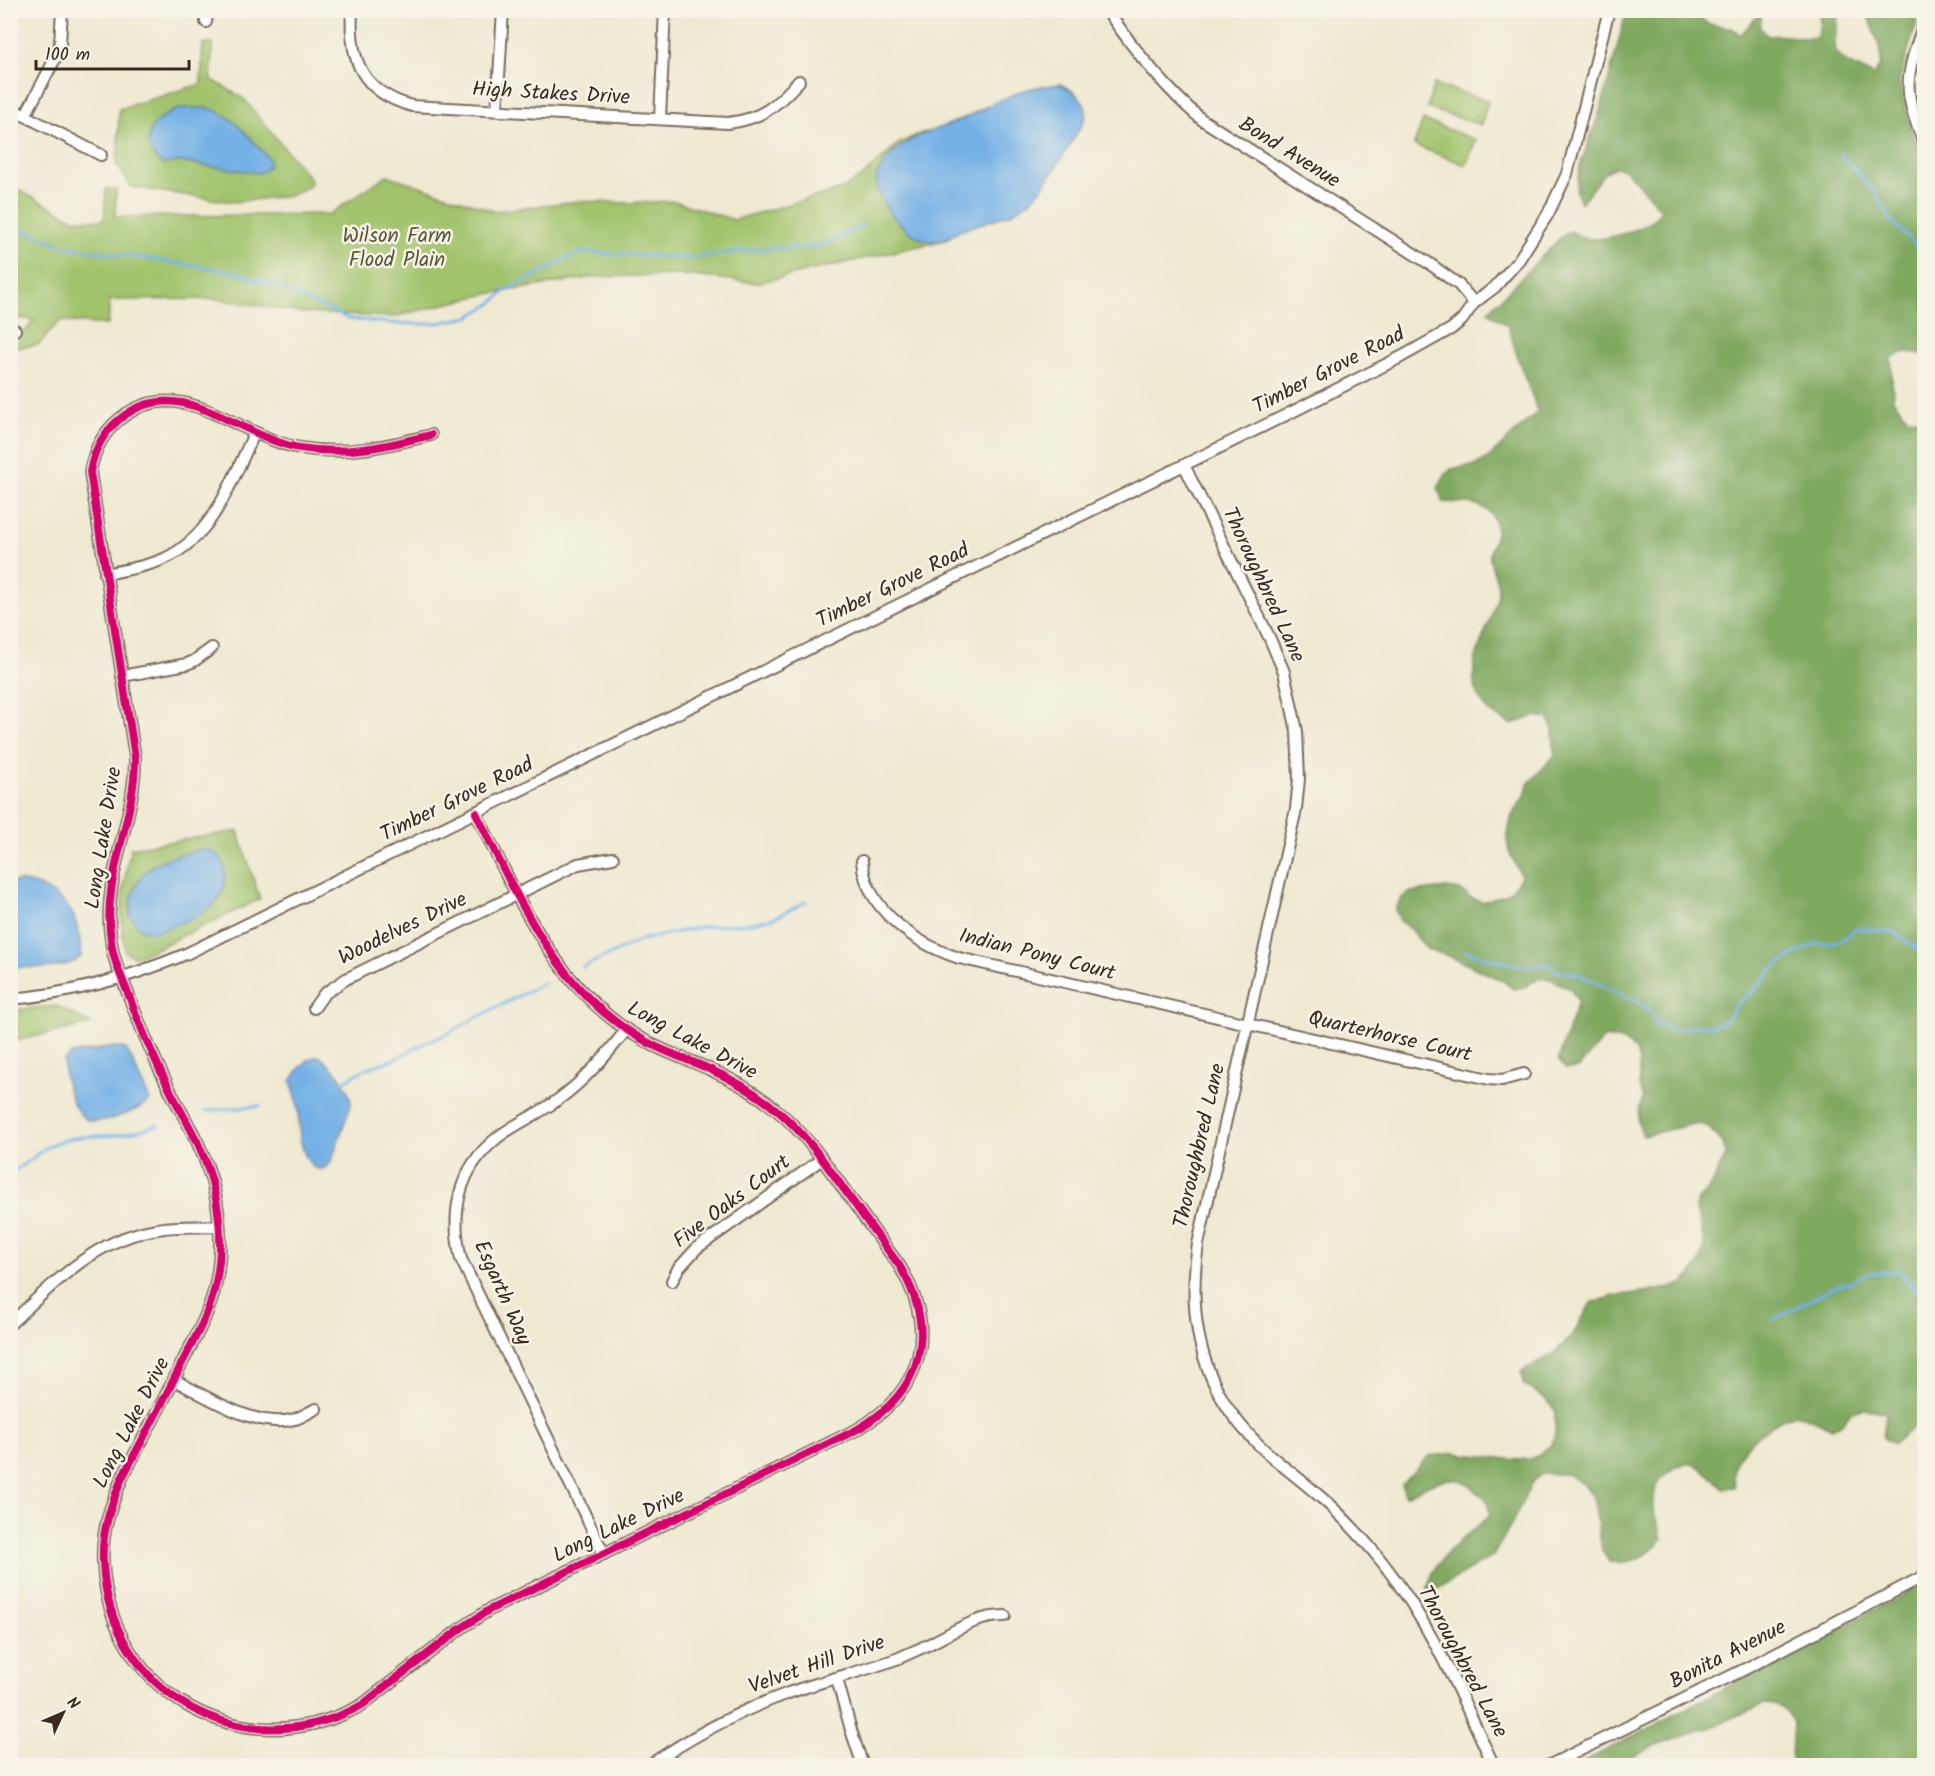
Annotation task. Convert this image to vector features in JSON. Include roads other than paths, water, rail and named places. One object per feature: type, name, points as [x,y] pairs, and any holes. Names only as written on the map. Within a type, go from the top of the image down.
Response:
[{"type":"street","points":[[25,116],[57,55],[62,10]]},
{"type":"street","name":"High Stakes Drive","points":[[352,10],[352,45],[358,64],[367,79],[387,96],[397,102],[412,106],[728,123],[743,121],[770,110],[799,81]]},
{"type":"street","points":[[497,110],[503,10]]},
{"type":"street","points":[[660,119],[665,10]]},
{"type":"street","name":"Bond Avenue","points":[[1107,10],[1146,63],[1185,106],[1201,119],[1430,264],[1459,285],[1474,303]]},
{"type":"street","name":"Timber Grove Road","points":[[10,999],[82,989],[122,978],[186,954],[1184,465],[1444,333],[1462,320],[1474,303],[1494,287],[1518,261],[1562,187],[1573,154],[1609,10]]},
{"type":"street","points":[[1924,24],[1912,58],[1908,87],[1910,102],[1924,143]]},
{"type":"street","points":[[10,108],[101,155]]},
{"type":"street","name":"Long Lake Drive","points":[[431,435],[360,451],[330,452],[297,448],[254,434],[203,409],[183,402],[154,402],[140,406],[108,430],[94,452],[90,472],[135,757],[135,777],[130,807],[112,879],[109,905],[110,940],[114,958],[147,1043],[202,1151],[215,1192],[219,1226],[219,1261],[211,1302],[112,1502],[103,1542],[104,1582],[117,1626],[131,1652],[144,1669],[160,1686],[177,1699],[195,1711],[216,1720],[238,1726],[264,1729],[286,1728],[329,1720],[347,1713],[362,1705],[475,1618],[489,1610],[877,1418],[905,1388],[919,1353],[921,1335],[915,1296],[899,1265],[822,1159],[792,1124],[755,1094],[726,1077],[666,1051],[626,1030],[590,1000],[564,972],[538,934],[476,813]]},
{"type":"street","points":[[105,574],[146,566],[164,559],[195,538],[220,504],[254,434]]},
{"type":"street","name":"Thoroughbred Lane","points":[[1184,465],[1280,662],[1290,694],[1297,731],[1299,779],[1296,809],[1198,1244],[1194,1269],[1196,1323],[1201,1348],[1210,1374],[1237,1420],[1255,1441],[1335,1510],[1396,1581],[1432,1639],[1494,1766]]},
{"type":"street","points":[[122,676],[187,664],[212,648]]},
{"type":"street","name":"Woodelves Drive","points":[[314,1008],[324,994],[346,979],[578,864],[613,858]]},
{"type":"street","name":"Indian Pony Court","points":[[862,861],[866,883],[888,914],[918,939],[944,953],[990,966],[1247,1024]]},
{"type":"street","name":"Quarterhorse Court","points":[[1247,1024],[1489,1079],[1502,1080],[1524,1074]]},
{"type":"street","name":"Esgarth Way","points":[[604,1554],[461,1259],[456,1226],[460,1191],[476,1161],[486,1148],[510,1130],[540,1113],[578,1083],[610,1051],[626,1030]]},
{"type":"street","name":"Five Oaks Court","points":[[672,1281],[678,1269],[697,1248],[822,1159]]},
{"type":"street","points":[[10,1324],[66,1272],[107,1245],[124,1238],[164,1228],[219,1226]]},
{"type":"street","points":[[174,1380],[237,1412],[254,1418],[283,1421],[296,1419],[316,1409]]},
{"type":"street","name":"Bonita Avenue","points":[[1548,1766],[1749,1668],[1924,1576]]},
{"type":"street","name":"Velvet Hill Drive","points":[[648,1766],[694,1736],[787,1693],[879,1666],[978,1619],[1005,1616]]},
{"type":"street","points":[[837,1679],[863,1766]]},
{"type":"water","points":[[1060,84],[1073,92],[1083,103],[1085,118],[1048,179],[1027,203],[1009,214],[934,241],[921,239],[911,233],[885,206],[877,185],[877,175],[884,163],[900,147],[1011,95],[1033,88]]},
{"type":"water","points":[[208,108],[226,116],[249,136],[269,159],[266,169],[260,173],[180,162],[162,164],[154,156],[149,148],[148,139],[155,124],[180,109]]},
{"type":"water","points":[[207,849],[220,858],[225,868],[224,884],[216,902],[200,915],[164,929],[149,932],[139,927],[130,916],[136,885],[143,875],[152,866],[164,860]]},
{"type":"water","points":[[11,882],[25,882],[39,886],[54,894],[66,905],[77,926],[82,955],[68,964],[59,966],[11,967]]},
{"type":"water","points":[[114,1047],[126,1049],[150,1100],[137,1109],[118,1117],[90,1121],[79,1113],[71,1099],[66,1082],[64,1060],[72,1054]]},
{"type":"water","points":[[319,1056],[344,1083],[351,1104],[331,1162],[320,1169],[311,1165],[302,1147],[298,1104],[291,1081],[306,1061]]},
{"type":"waterway","points":[[1841,154],[1876,194],[1889,218],[1919,248],[1924,250]]},
{"type":"waterway","points":[[10,224],[63,246],[235,272],[275,286],[349,319],[419,324],[469,317],[491,304],[504,292],[579,252],[691,258],[758,249],[822,246],[862,225]]},
{"type":"waterway","points":[[583,967],[641,940],[701,927],[753,923],[774,918],[806,902]]},
{"type":"waterway","points":[[1466,951],[1506,963],[1528,966],[1546,964],[1560,972],[1575,973],[1646,1006],[1657,1023],[1673,1031],[1699,1025],[1720,1024],[1728,1018],[1737,1003],[1752,992],[1774,968],[1792,955],[1816,944],[1844,939],[1856,928],[1893,932],[1918,950],[1924,950]]},
{"type":"waterway","points":[[343,1082],[365,1069],[395,1059],[426,1042],[447,1034],[546,982]]},
{"type":"waterway","points":[[205,1111],[260,1106]]},
{"type":"waterway","points":[[10,1172],[47,1147],[61,1141],[117,1135],[158,1125]]},
{"type":"waterway","points":[[1774,1319],[1832,1288],[1851,1282],[1865,1274],[1900,1272],[1914,1290],[1924,1289]]},
{"type":"park label","name":"Wilson Farm Flood Plain","points":[[397,248]]}]
